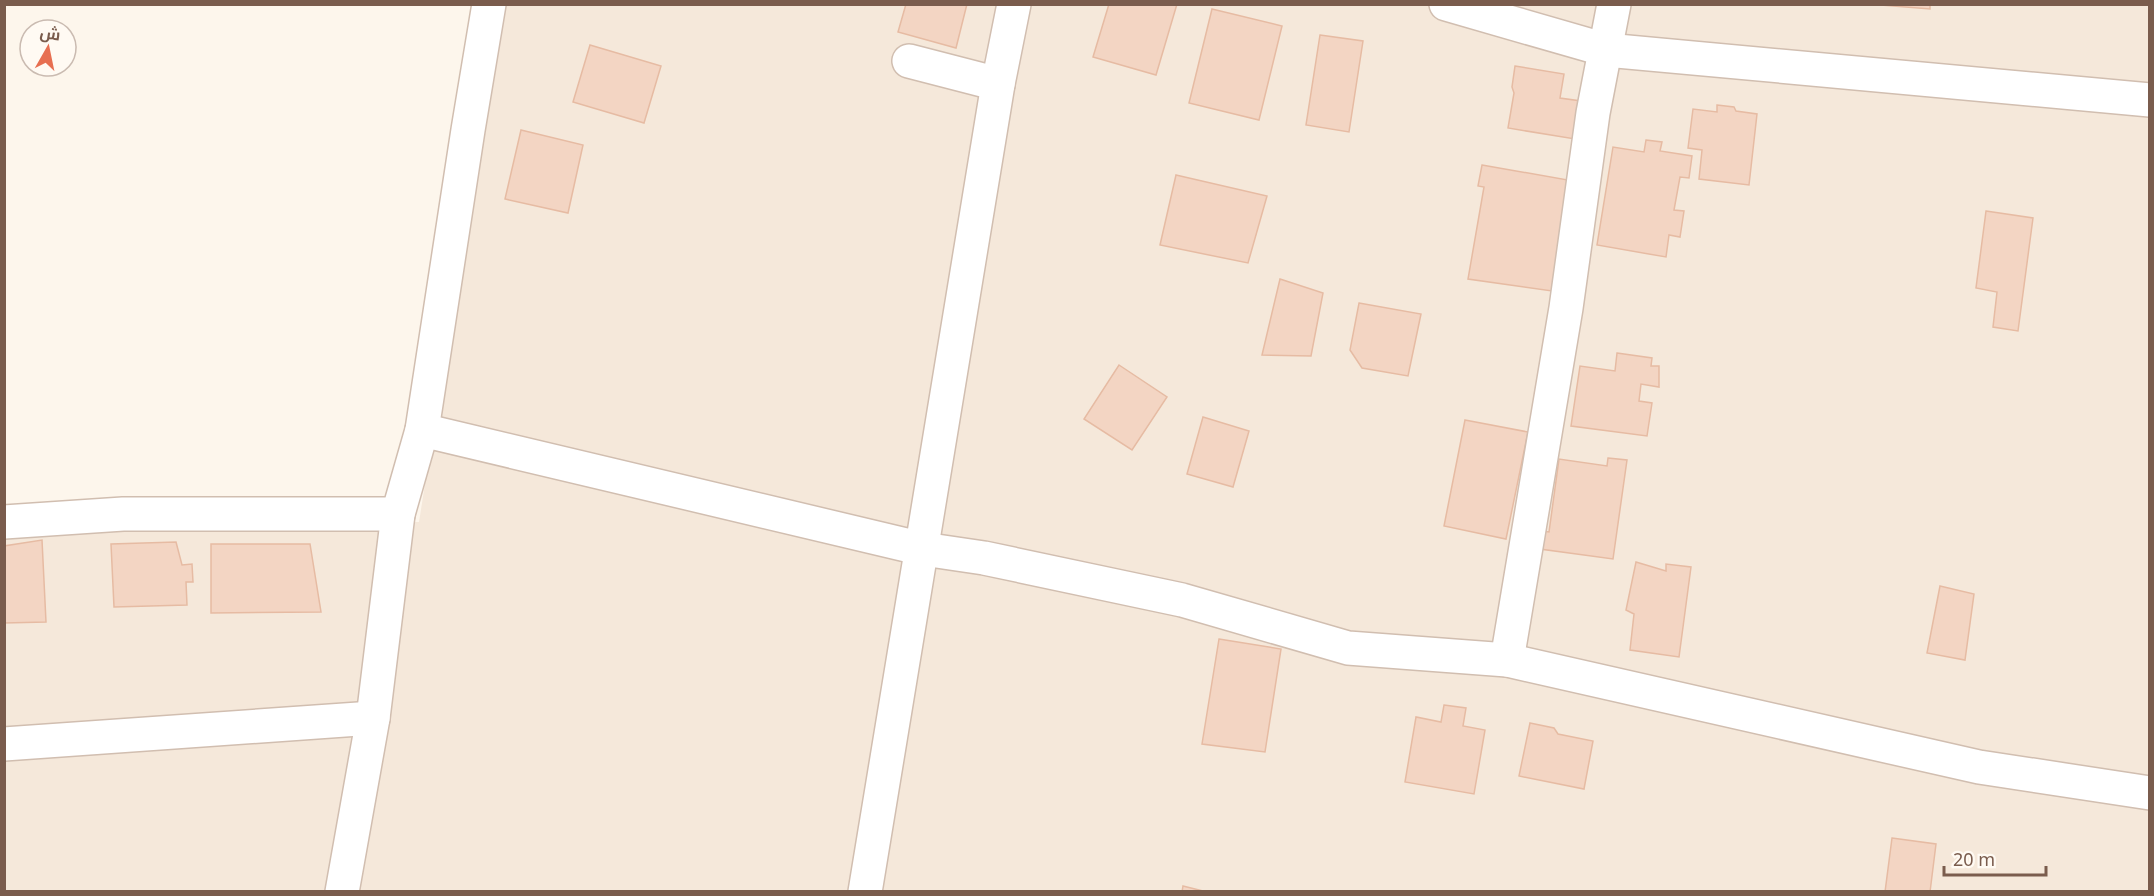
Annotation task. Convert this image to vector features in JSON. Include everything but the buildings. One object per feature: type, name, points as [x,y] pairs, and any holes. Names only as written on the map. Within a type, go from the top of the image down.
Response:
[{"type":"street","points":[[342,891],[373,718],[398,514],[422,430],[489,4]]},
{"type":"street","points":[[865,891],[998,84],[1014,4]]},
{"type":"street","points":[[1446,4],[1606,50],[2150,100]]},
{"type":"street","points":[[1507,660],[1566,308],[1584,174],[1614,4]]},
{"type":"street","points":[[909,61],[998,84]]},
{"type":"street","points":[[422,430],[923,549],[984,558],[1182,600],[1348,648],[1507,660],[1979,767],[2150,793]]},
{"type":"street","points":[[4,522],[123,514],[398,514]]},
{"type":"street","points":[[4,744],[373,718]]},
{"type":"shaded area","points":[[501,5],[2149,5],[2149,891],[5,892],[5,515],[419,522]]}]
